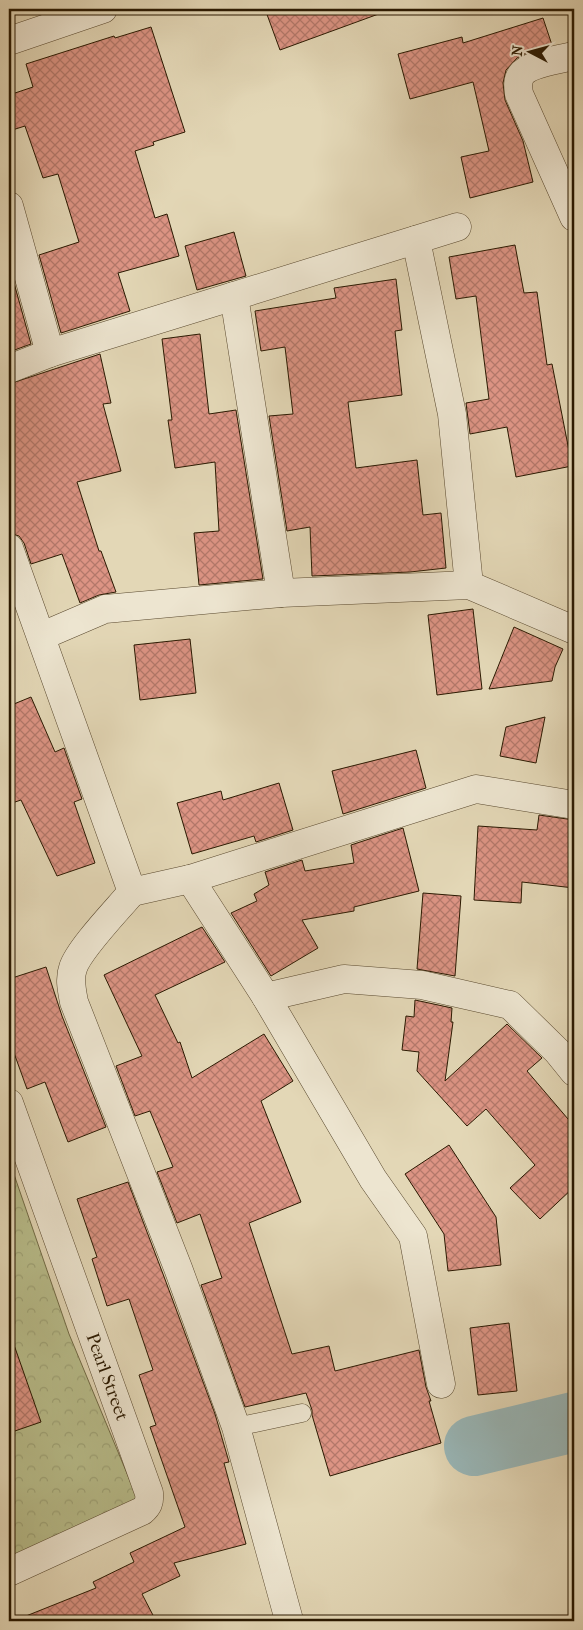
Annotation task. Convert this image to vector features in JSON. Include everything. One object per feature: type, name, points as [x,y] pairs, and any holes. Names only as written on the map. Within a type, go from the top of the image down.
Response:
[{"type":"street","points":[[9,41],[103,9]]},
{"type":"street","points":[[574,56],[531,67],[522,73],[517,83],[519,94],[574,217]]},
{"type":"street","points":[[9,206],[50,353]]},
{"type":"street","points":[[9,369],[50,353],[457,227]]},
{"type":"street","points":[[416,240],[452,414],[469,585]]},
{"type":"street","points":[[234,296],[281,593]]},
{"type":"street","points":[[9,548],[132,892]]},
{"type":"street","points":[[42,636],[105,609],[281,593],[469,585],[574,630]]},
{"type":"street","points":[[289,1620],[236,1428],[178,1268],[74,1002],[71,985],[73,968],[81,953],[132,892],[190,879],[476,790],[574,805]]},
{"type":"street","points":[[190,879],[266,997],[373,1179],[413,1236],[442,1384]]},
{"type":"street","points":[[266,997],[344,979],[422,986],[510,1005],[569,1053]]},
{"type":"street","name":"Pearl Street","points":[[9,1103],[150,1500],[142,1512],[9,1572]]},
{"type":"lane","points":[[236,1428],[302,1413]]},
{"type":"green space","points":[[9,1160],[69,1334],[138,1500],[9,1568]]},
{"type":"building","points":[[265,9],[383,9],[384,12],[280,50]]},
{"type":"building","points":[[543,18],[552,45],[532,50],[517,58],[506,70],[503,83],[505,100],[523,141],[533,182],[470,198],[461,157],[489,151],[473,82],[410,99],[398,54],[462,37],[463,43]]},
{"type":"building","points":[[151,27],[185,132],[153,142],[154,145],[135,151],[155,218],[167,214],[179,256],[118,273],[130,311],[61,333],[39,255],[79,242],[58,174],[43,178],[25,126],[9,131],[9,95],[33,87],[26,64],[114,36],[115,38]]},
{"type":"building","points":[[234,232],[246,276],[197,290],[185,246]]},
{"type":"building","points":[[515,245],[524,293],[537,292],[547,365],[552,364],[572,466],[516,477],[507,427],[470,434],[466,403],[489,399],[476,296],[456,299],[449,257]]},
{"type":"building","points":[[9,265],[31,344],[9,352]]},
{"type":"building","points":[[396,279],[402,330],[395,331],[402,395],[348,402],[356,468],[417,460],[423,515],[441,513],[446,568],[410,572],[312,576],[310,527],[287,531],[269,416],[293,414],[285,347],[261,351],[255,311],[336,298],[334,288]]},
{"type":"building","points":[[200,334],[209,414],[236,410],[263,579],[199,585],[194,533],[219,531],[215,462],[175,468],[168,420],[172,420],[162,339]]},
{"type":"building","points":[[100,354],[111,403],[103,404],[121,471],[77,482],[99,551],[101,551],[116,592],[99,595],[80,603],[62,554],[31,564],[24,543],[19,536],[9,533],[9,384]]},
{"type":"building","points":[[473,609],[482,689],[437,695],[428,615]]},
{"type":"building","points":[[514,627],[563,649],[555,667],[552,681],[489,689]]},
{"type":"building","points":[[190,639],[196,693],[140,700],[134,645]]},
{"type":"building","points":[[31,697],[55,752],[64,748],[82,799],[74,802],[95,863],[57,876],[21,800],[9,804],[9,706]]},
{"type":"building","points":[[545,717],[536,763],[500,756],[506,727]]},
{"type":"building","points":[[416,750],[426,788],[343,814],[332,771]]},
{"type":"building","points":[[279,783],[293,830],[256,842],[254,836],[192,854],[177,803],[221,791],[223,800]]},
{"type":"building","points":[[539,815],[574,820],[574,888],[522,882],[521,903],[474,900],[478,826],[537,830]]},
{"type":"building","points":[[403,828],[419,891],[354,907],[354,911],[302,920],[318,948],[271,976],[231,913],[257,901],[254,894],[269,885],[265,872],[302,860],[305,871],[354,863],[351,845]]},
{"type":"building","points":[[423,893],[461,896],[455,976],[417,969]]},
{"type":"building","points":[[202,927],[225,962],[155,995],[178,1043],[180,1042],[192,1078],[264,1034],[293,1081],[261,1101],[301,1202],[249,1223],[292,1354],[329,1346],[335,1371],[419,1350],[426,1387],[431,1401],[429,1401],[441,1443],[330,1476],[306,1393],[245,1407],[201,1285],[222,1278],[200,1214],[177,1223],[157,1172],[173,1167],[150,1111],[135,1116],[116,1066],[142,1056],[104,975]]},
{"type":"building","points":[[46,967],[62,1016],[106,1127],[68,1142],[45,1082],[27,1089],[9,1039],[9,979]]},
{"type":"building","points":[[415,1000],[452,1008],[451,1022],[453,1022],[445,1081],[507,1024],[542,1058],[527,1071],[574,1126],[574,1187],[540,1219],[510,1188],[535,1165],[486,1109],[467,1126],[417,1071],[419,1052],[402,1050],[406,1016],[414,1017]]},
{"type":"building","points":[[449,1145],[496,1217],[501,1265],[448,1271],[444,1234],[405,1174]]},
{"type":"building","points":[[128,1182],[215,1414],[229,1462],[224,1463],[246,1544],[174,1563],[180,1576],[142,1594],[156,1621],[17,1621],[96,1588],[93,1582],[134,1562],[130,1553],[185,1527],[150,1427],[156,1425],[139,1375],[153,1370],[129,1299],[107,1306],[92,1259],[97,1257],[77,1199]]},
{"type":"building","points":[[509,1323],[517,1391],[478,1395],[470,1328]]},
{"type":"building","points":[[9,1342],[13,1342],[41,1422],[9,1433]]},
{"type":"waterway","points":[[474,1446],[574,1422]]}]
